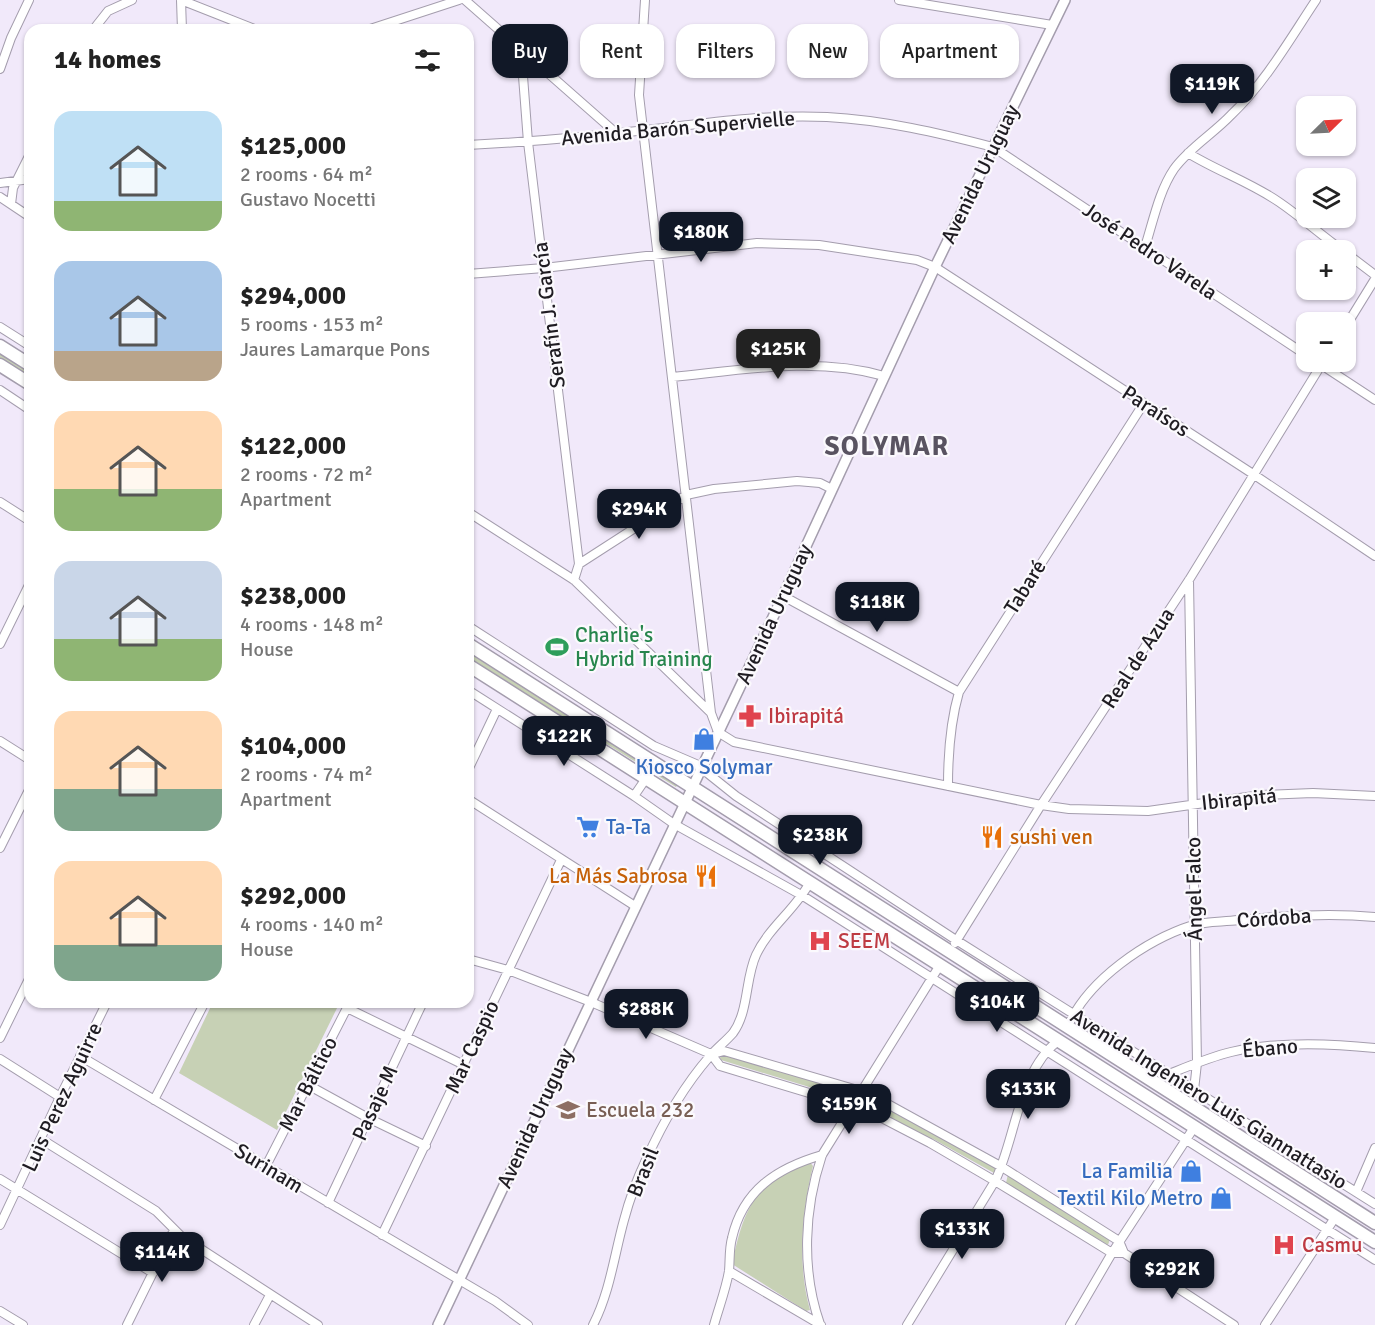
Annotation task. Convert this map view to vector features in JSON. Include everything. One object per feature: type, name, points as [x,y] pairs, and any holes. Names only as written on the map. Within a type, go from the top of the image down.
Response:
[{"type":"main road","points":[[0,346],[24,361]]},
{"type":"main road","points":[[0,364],[24,380]]},
{"type":"main road","name":"Avenida Ingeniero Luis Giannattasio","points":[[474,648],[1375,1222]]},
{"type":"main road","name":"Avenida Ingeniero Luis Giannattasio","points":[[474,668],[1375,1242]]},
{"type":"street","points":[[0,69],[11,38],[29,0]]},
{"type":"street","points":[[98,24],[108,11],[132,0]]},
{"type":"street","points":[[182,24],[181,0],[242,24]]},
{"type":"street","points":[[385,24],[459,0]]},
{"type":"street","points":[[465,0],[492,24]]},
{"type":"street","points":[[645,0],[639,95],[711,713],[718,732]]},
{"type":"street","points":[[899,0],[1052,25]]},
{"type":"street","name":"Avenida Uruguay","points":[[438,1325],[783,596],[935,267],[1065,0]]},
{"type":"street","points":[[1145,247],[1170,178],[1188,153],[1231,116],[1251,94],[1316,0]]},
{"type":"street","name":"Serafín J. García","points":[[523,78],[528,142],[579,564],[574,580]]},
{"type":"street","points":[[553,78],[616,133]]},
{"type":"street","name":"Avenida Barón Supervielle","points":[[474,145],[528,142],[643,131],[721,120],[782,116],[876,121],[947,134],[993,147]]},
{"type":"street","name":"José Pedro Varela","points":[[993,147],[1296,348]]},
{"type":"street","points":[[1188,153],[1211,167],[1243,180],[1279,202],[1328,240]]},
{"type":"street","points":[[11,204],[16,181],[24,166]]},
{"type":"street","points":[[0,183],[24,180]]},
{"type":"street","points":[[0,197],[24,213]]},
{"type":"street","name":"Paraísos","points":[[474,274],[544,268],[757,243],[819,245],[917,260],[935,267],[1375,556]]},
{"type":"street","points":[[1354,312],[1375,277],[1356,262]]},
{"type":"street","points":[[0,327],[24,342]]},
{"type":"street","points":[[673,377],[766,368],[830,366],[884,376]]},
{"type":"street","name":"Real de Azua","points":[[949,952],[1041,805],[1189,580],[1315,372]]},
{"type":"street","points":[[1333,372],[1375,400]]},
{"type":"street","points":[[0,390],[24,406]]},
{"type":"street","name":"Tabaré","points":[[948,786],[951,718],[959,692],[1144,403]]},
{"type":"street","points":[[579,564],[686,495],[714,489],[797,481],[820,483],[832,489]]},
{"type":"street","points":[[0,502],[24,517]]},
{"type":"street","points":[[474,516],[574,580],[711,713]]},
{"type":"street","name":"Ángel Falco","points":[[1189,580],[1197,1063],[1194,1090]]},
{"type":"street","points":[[0,644],[24,595]]},
{"type":"street","points":[[783,596],[959,692]]},
{"type":"street","name":"Avenida Ingeniero Luis Giannattasio","points":[[474,630],[654,746],[701,768],[736,796],[956,940],[1375,1204]]},
{"type":"street","name":"Avenida Ingeniero Luis Giannattasio","points":[[474,694],[674,824],[803,896],[1047,1049],[1375,1260]]},
{"type":"street","points":[[474,757],[497,709]]},
{"type":"street","name":"Ibirapitá","points":[[718,732],[734,742],[1069,809],[1148,811],[1261,795],[1313,793],[1375,796]]},
{"type":"street","points":[[0,741],[24,756]]},
{"type":"street","points":[[634,796],[647,777]]},
{"type":"street","points":[[0,848],[24,800]]},
{"type":"street","points":[[474,803],[635,906]]},
{"type":"street","name":"Mar Caspio","points":[[382,1235],[561,860]]},
{"type":"street","name":"Brasil","points":[[593,1325],[609,1288],[624,1219],[645,1162],[680,1095],[739,1022],[756,954],[765,940],[803,896],[810,882]]},
{"type":"street","name":"Córdoba","points":[[1068,1026],[1073,1013],[1094,989],[1127,959],[1159,939],[1195,925],[1283,916],[1347,914],[1375,917]]},
{"type":"street","points":[[474,961],[508,970],[591,1002],[711,1054],[720,1066],[878,1116],[995,1181],[1112,1253],[1124,1253],[1234,1325]]},
{"type":"street","points":[[821,1325],[808,1281],[807,1252],[815,1176],[822,1155],[940,964]]},
{"type":"street","points":[[0,1038],[24,989]]},
{"type":"street","name":"Luis Perez Aguirre","points":[[0,1225],[104,1008]]},
{"type":"street","points":[[154,1100],[202,1008]]},
{"type":"street","name":"Mar Báltico","points":[[266,1166],[346,1008]]},
{"type":"street","points":[[353,1008],[406,1038],[464,1065]]},
{"type":"street","name":"Pasaje M","points":[[328,1203],[420,1008]]},
{"type":"street","points":[[907,1325],[995,1181],[1002,1167],[1017,1110],[1040,1058],[1059,1040]]},
{"type":"street","name":"Ébano","points":[[1169,1074],[1230,1052],[1257,1047],[1340,1044],[1375,1048]]},
{"type":"street","points":[[711,1054],[724,1050],[861,1091],[1002,1167],[1119,1241],[1124,1253]]},
{"type":"street","name":"Surinam","points":[[80,1056],[495,1300],[528,1325]]},
{"type":"street","points":[[0,1059],[60,1097]]},
{"type":"street","points":[[308,1085],[426,1146]]},
{"type":"street","points":[[1070,1325],[1119,1241],[1195,1126]]},
{"type":"street","points":[[41,1139],[156,1211],[174,1230],[318,1325]]},
{"type":"street","points":[[1356,1192],[1375,1148]]},
{"type":"street","points":[[714,1325],[729,1271],[732,1239],[741,1214],[752,1195],[769,1178],[788,1166],[822,1155]]},
{"type":"street","points":[[0,1179],[153,1273]]},
{"type":"street","points":[[1265,1325],[1336,1216]]},
{"type":"street","points":[[127,1325],[174,1230]]},
{"type":"street","points":[[729,1271],[821,1325]]},
{"type":"street","points":[[254,1325],[270,1295]]},
{"type":"street","points":[[0,1311],[23,1325]]},
{"type":"green space","points":[[0,351],[24,366],[24,375],[0,359]]},
{"type":"green space","points":[[474,654],[678,784],[676,787],[474,662]]},
{"type":"green space","points":[[210,1008],[337,1008],[277,1130],[179,1073]]},
{"type":"green space","points":[[724,1055],[847,1091],[845,1098],[721,1060],[720,1057]]},
{"type":"green space","points":[[869,1100],[936,1133],[997,1168],[994,1173],[935,1140],[867,1107]]},
{"type":"green space","points":[[809,1161],[813,1166],[802,1238],[803,1275],[810,1310],[806,1311],[732,1264],[744,1219],[755,1198],[776,1178]]},
{"type":"green space","points":[[1008,1174],[1110,1239],[1108,1245],[1006,1183]]},
{"type":"place","name":"Charlie's Hybrid Training","points":[[557,647]]},
{"type":"place","name":"Ibirapitá","points":[[750,716]]},
{"type":"place","name":"Kiosco Solymar","points":[[704,739]]},
{"type":"place","name":"Ta-Ta","points":[[588,827]]},
{"type":"place","name":"sushi ven","points":[[992,837]]},
{"type":"place","name":"La Más Sabrosa","points":[[706,876]]},
{"type":"place","name":"SEEM","points":[[820,941]]},
{"type":"place","name":"Escuela 232","points":[[568,1110]]},
{"type":"place","name":"La Familia","points":[[1191,1171]]},
{"type":"place","name":"Textil Kilo Metro","points":[[1221,1198]]},
{"type":"place","name":"Casmu","points":[[1284,1245]]},
{"type":"district","name":"SOLYMAR","points":[[887,446]]}]
